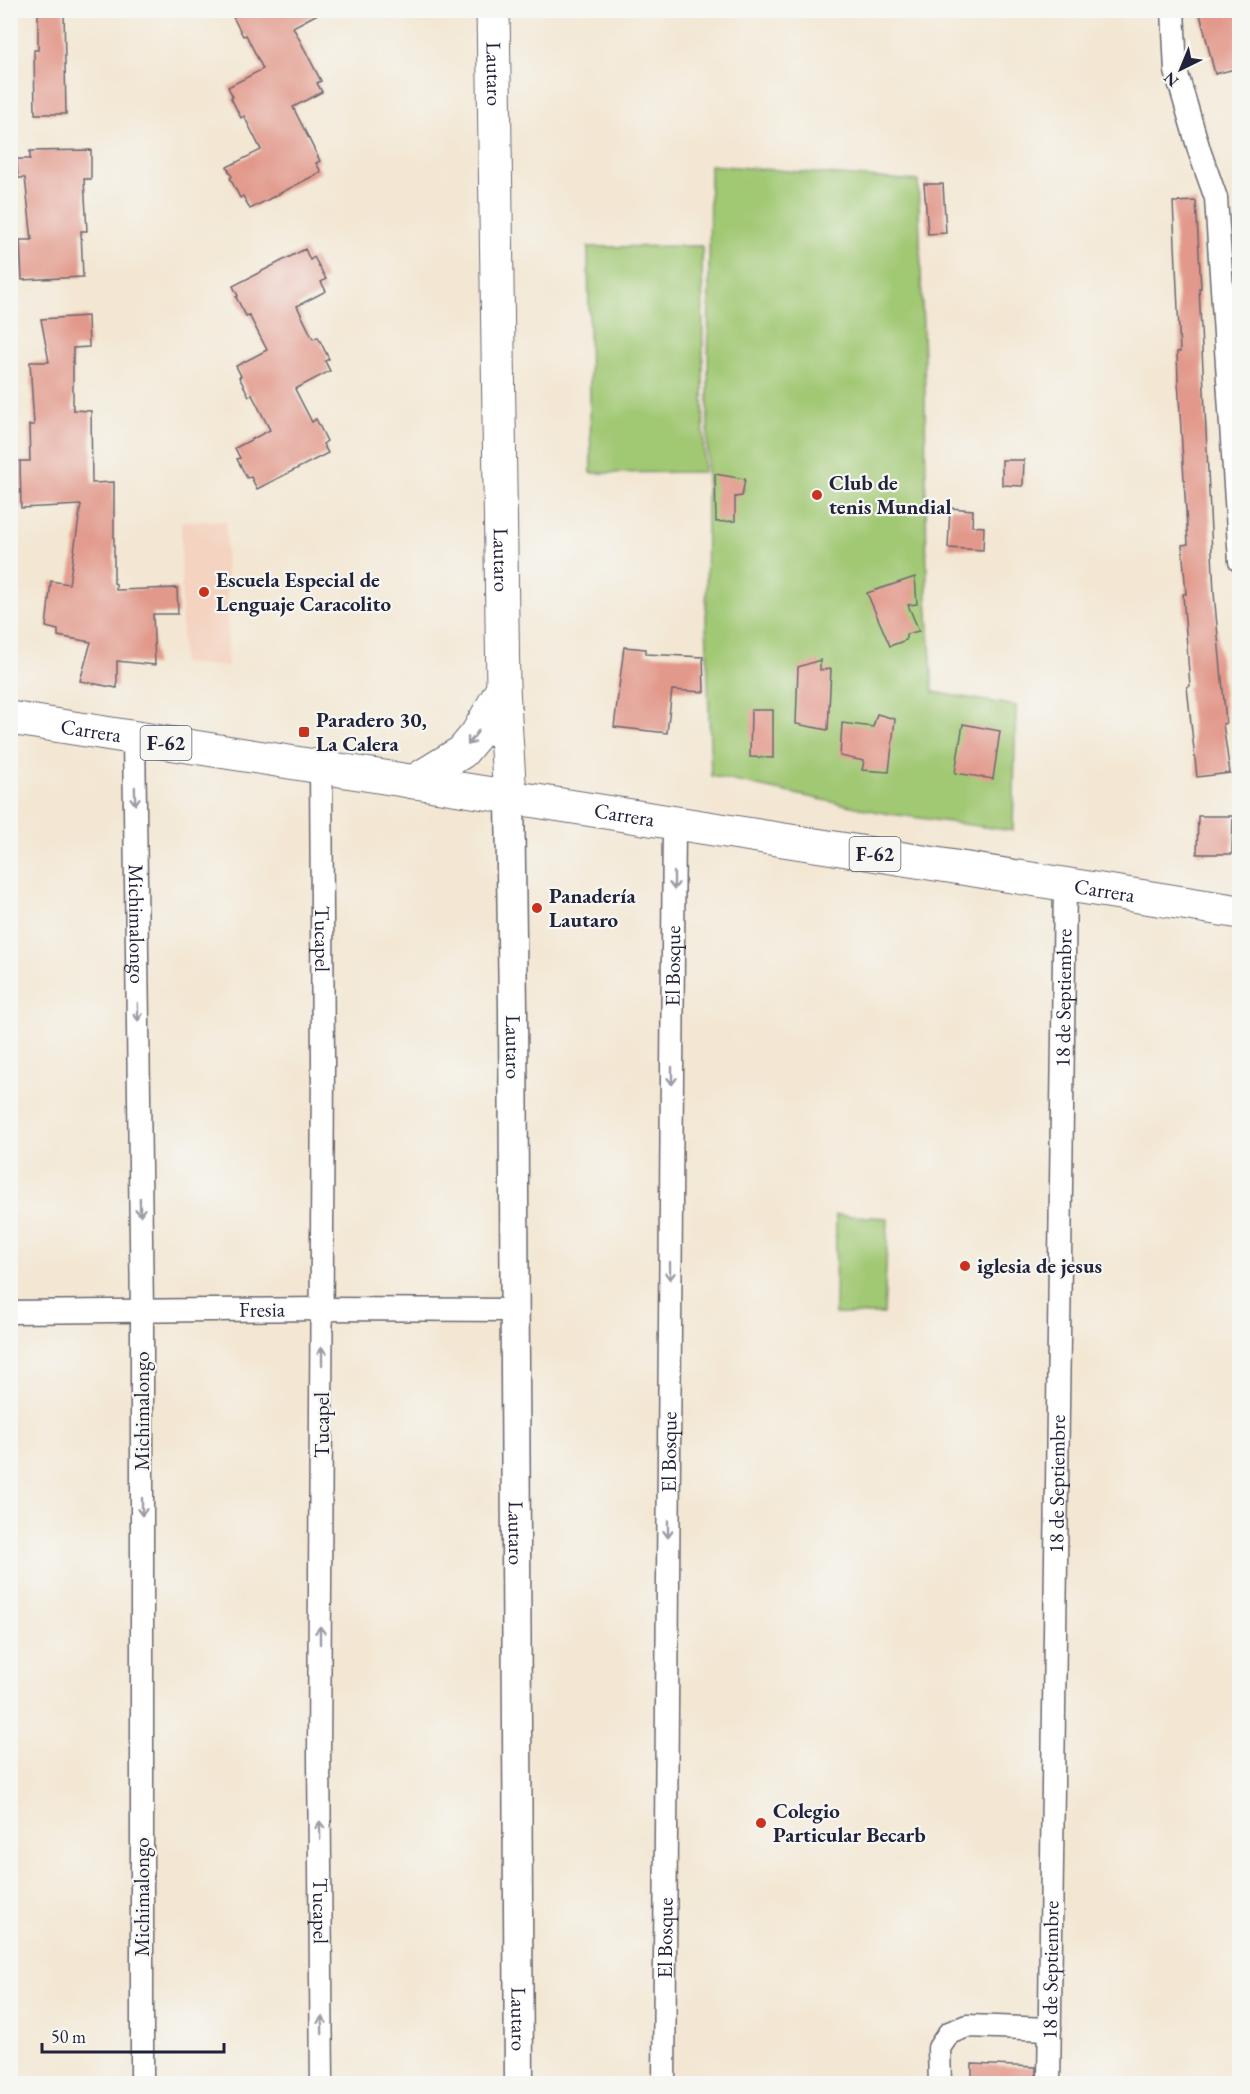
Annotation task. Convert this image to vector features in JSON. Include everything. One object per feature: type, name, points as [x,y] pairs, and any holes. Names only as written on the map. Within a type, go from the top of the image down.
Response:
[{"type":"main road","name":"Lautaro","points":[[493,10],[503,688],[510,797]]},
{"type":"main road","points":[[413,782],[462,752],[477,734],[503,688]]},
{"type":"main road","name":"Carrera","points":[[10,718],[1239,912]]},
{"type":"street","points":[[1173,10],[1176,71],[1216,198],[1239,561]]},
{"type":"street","name":"Michimalongo","points":[[134,738],[142,1311],[142,2084]]},
{"type":"street","name":"Tucapel","points":[[321,767],[323,1309],[319,1745],[322,2084]]},
{"type":"street","name":"Lautaro","points":[[510,797],[519,2084]]},
{"type":"street","name":"El Bosque","points":[[664,2084],[674,823]]},
{"type":"street","name":"18 de Septiembre","points":[[1049,2084],[1065,885]]},
{"type":"street","name":"Fresia","points":[[10,1312],[514,1310]]},
{"type":"street","points":[[940,2084],[939,2048],[949,2033],[967,2026],[1050,2030]]},
{"type":"shaded area","name":"Escuela Especial de Lenguaje Caracolito","points":[[181,521],[226,521],[228,667],[182,663]]},
{"type":"green space","name":"Club de tenis Mundial","points":[[710,165],[918,181],[925,391],[927,598],[933,692],[1016,706],[1013,831],[884,813],[711,776],[706,619]]},
{"type":"green space","points":[[702,246],[704,472],[591,473],[588,247]]},
{"type":"green space","points":[[836,1215],[888,1218],[884,1314],[835,1314]]},
{"type":"building","points":[[38,10],[64,10],[66,114],[35,114],[34,50],[38,50]]},
{"type":"building","points":[[244,10],[325,10],[293,27],[321,81],[317,83],[322,92],[293,107],[320,161],[316,163],[321,172],[250,209],[243,196],[240,198],[227,167],[261,150],[244,116],[241,118],[228,87],[263,69],[246,35],[243,36],[233,17]]},
{"type":"building","points":[[1199,10],[1239,10],[1239,68],[1215,74]]},
{"type":"building","points":[[91,150],[91,179],[84,179],[87,231],[81,231],[83,277],[22,280],[20,240],[32,240],[25,178],[18,178],[17,159],[30,159],[30,151]]},
{"type":"building","points":[[924,184],[943,184],[946,233],[928,234]]},
{"type":"building","points":[[1196,201],[1214,593],[1226,723],[1223,724],[1230,773],[1197,777],[1187,687],[1190,686],[1183,594],[1186,594],[1182,545],[1188,544],[1178,381],[1177,352],[1180,352],[1173,202]]},
{"type":"building","points":[[305,249],[310,260],[314,257],[326,279],[321,282],[326,291],[297,306],[313,339],[318,337],[329,359],[325,361],[330,371],[295,389],[312,422],[316,419],[327,441],[323,444],[328,453],[257,489],[251,477],[247,478],[237,459],[240,458],[235,448],[270,430],[252,395],[249,396],[236,366],[267,350],[249,315],[246,316],[233,286]]},
{"type":"building","points":[[88,316],[89,347],[73,348],[73,410],[91,411],[92,483],[114,482],[114,583],[116,590],[177,588],[178,614],[153,614],[155,665],[117,661],[117,688],[80,681],[91,642],[58,636],[58,630],[46,627],[51,581],[69,584],[81,505],[21,508],[20,461],[30,461],[29,425],[34,425],[30,362],[49,362],[41,319]]},
{"type":"building","points":[[1002,460],[1024,460],[1023,486],[1002,485]]},
{"type":"building","points":[[715,474],[745,479],[742,496],[735,497],[735,521],[716,522]]},
{"type":"building","points":[[950,508],[973,510],[972,526],[984,527],[983,550],[948,548]]},
{"type":"building","points":[[915,577],[917,604],[908,605],[919,631],[906,634],[906,640],[890,646],[867,593]]},
{"type":"building","points":[[624,647],[646,649],[646,654],[703,657],[704,692],[672,690],[667,733],[614,727]]},
{"type":"building","points":[[820,660],[820,670],[831,669],[828,730],[796,724],[798,667]]},
{"type":"building","points":[[751,710],[773,710],[773,758],[750,757]]},
{"type":"building","points":[[877,714],[895,719],[889,772],[862,770],[864,761],[840,756],[842,723],[873,727]]},
{"type":"building","points":[[963,724],[1000,731],[993,779],[955,773]]},
{"type":"building","points":[[1198,816],[1233,816],[1232,854],[1197,854]]},
{"type":"building","points":[[972,2064],[1036,2067],[1036,2084],[972,2084]]},
{"type":"place","name":"Club de tenis Mundial","points":[[817,495]]},
{"type":"place","name":"Escuela Especial de Lenguaje Caracolito","points":[[204,592]]},
{"type":"place","name":"Paradero 30, La Calera","points":[[304,732]]},
{"type":"place","name":"Panadería Lautaro","points":[[537,908]]},
{"type":"place","name":"iglesia de jesus","points":[[965,1266]]},
{"type":"place","name":"Colegio Particular Becarb","points":[[761,1823]]}]
